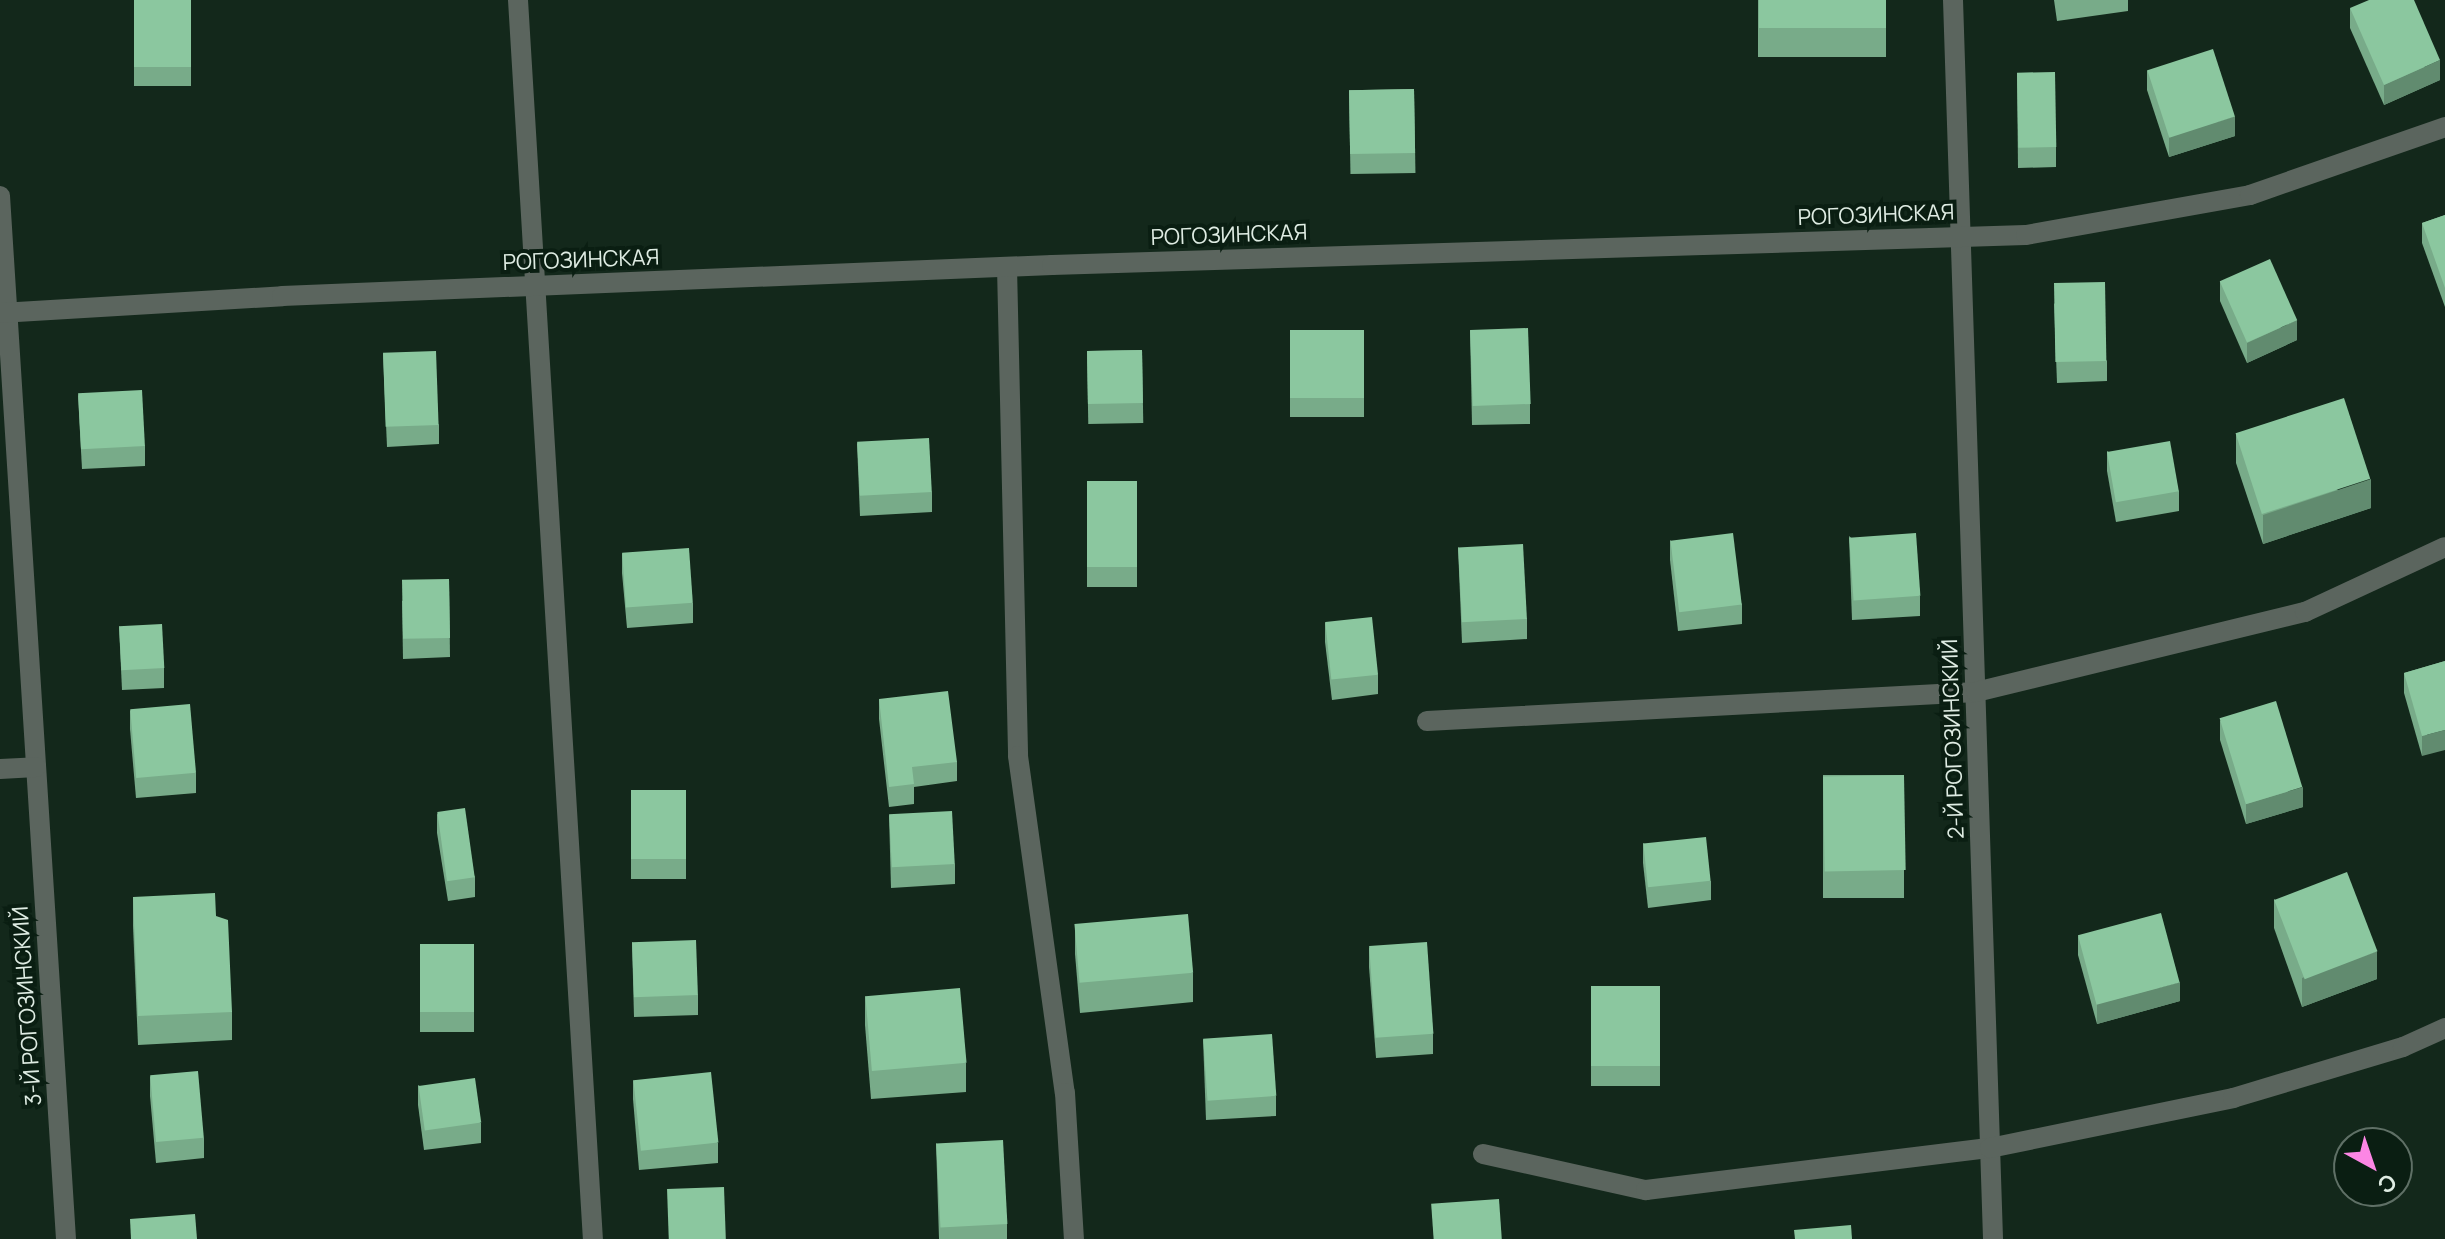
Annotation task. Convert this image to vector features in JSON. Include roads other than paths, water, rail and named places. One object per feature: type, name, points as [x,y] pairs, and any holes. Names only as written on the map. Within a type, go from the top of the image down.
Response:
[{"type":"lane","points":[[518,0],[593,1239]]},
{"type":"lane","name":"2-Й РОГОЗИНСКИЙ","points":[[1953,0],[1993,1239]]},
{"type":"lane","name":"РОГОЗИНСКАЯ","points":[[4,313],[534,286],[1007,267],[2026,235],[2250,195],[2445,127]]},
{"type":"lane","name":"3-Й РОГОЗИНСКИЙ","points":[[0,196],[4,313],[66,1239]]},
{"type":"lane","points":[[1007,267],[1018,756],[1065,1093],[1074,1239]]},
{"type":"lane","points":[[1427,721],[1976,692],[2305,612],[2445,547]]},
{"type":"lane","points":[[0,769],[36,767]]},
{"type":"lane","points":[[1483,1154],[1646,1190],[1990,1148],[2233,1098],[2403,1047],[2445,1028]]}]
